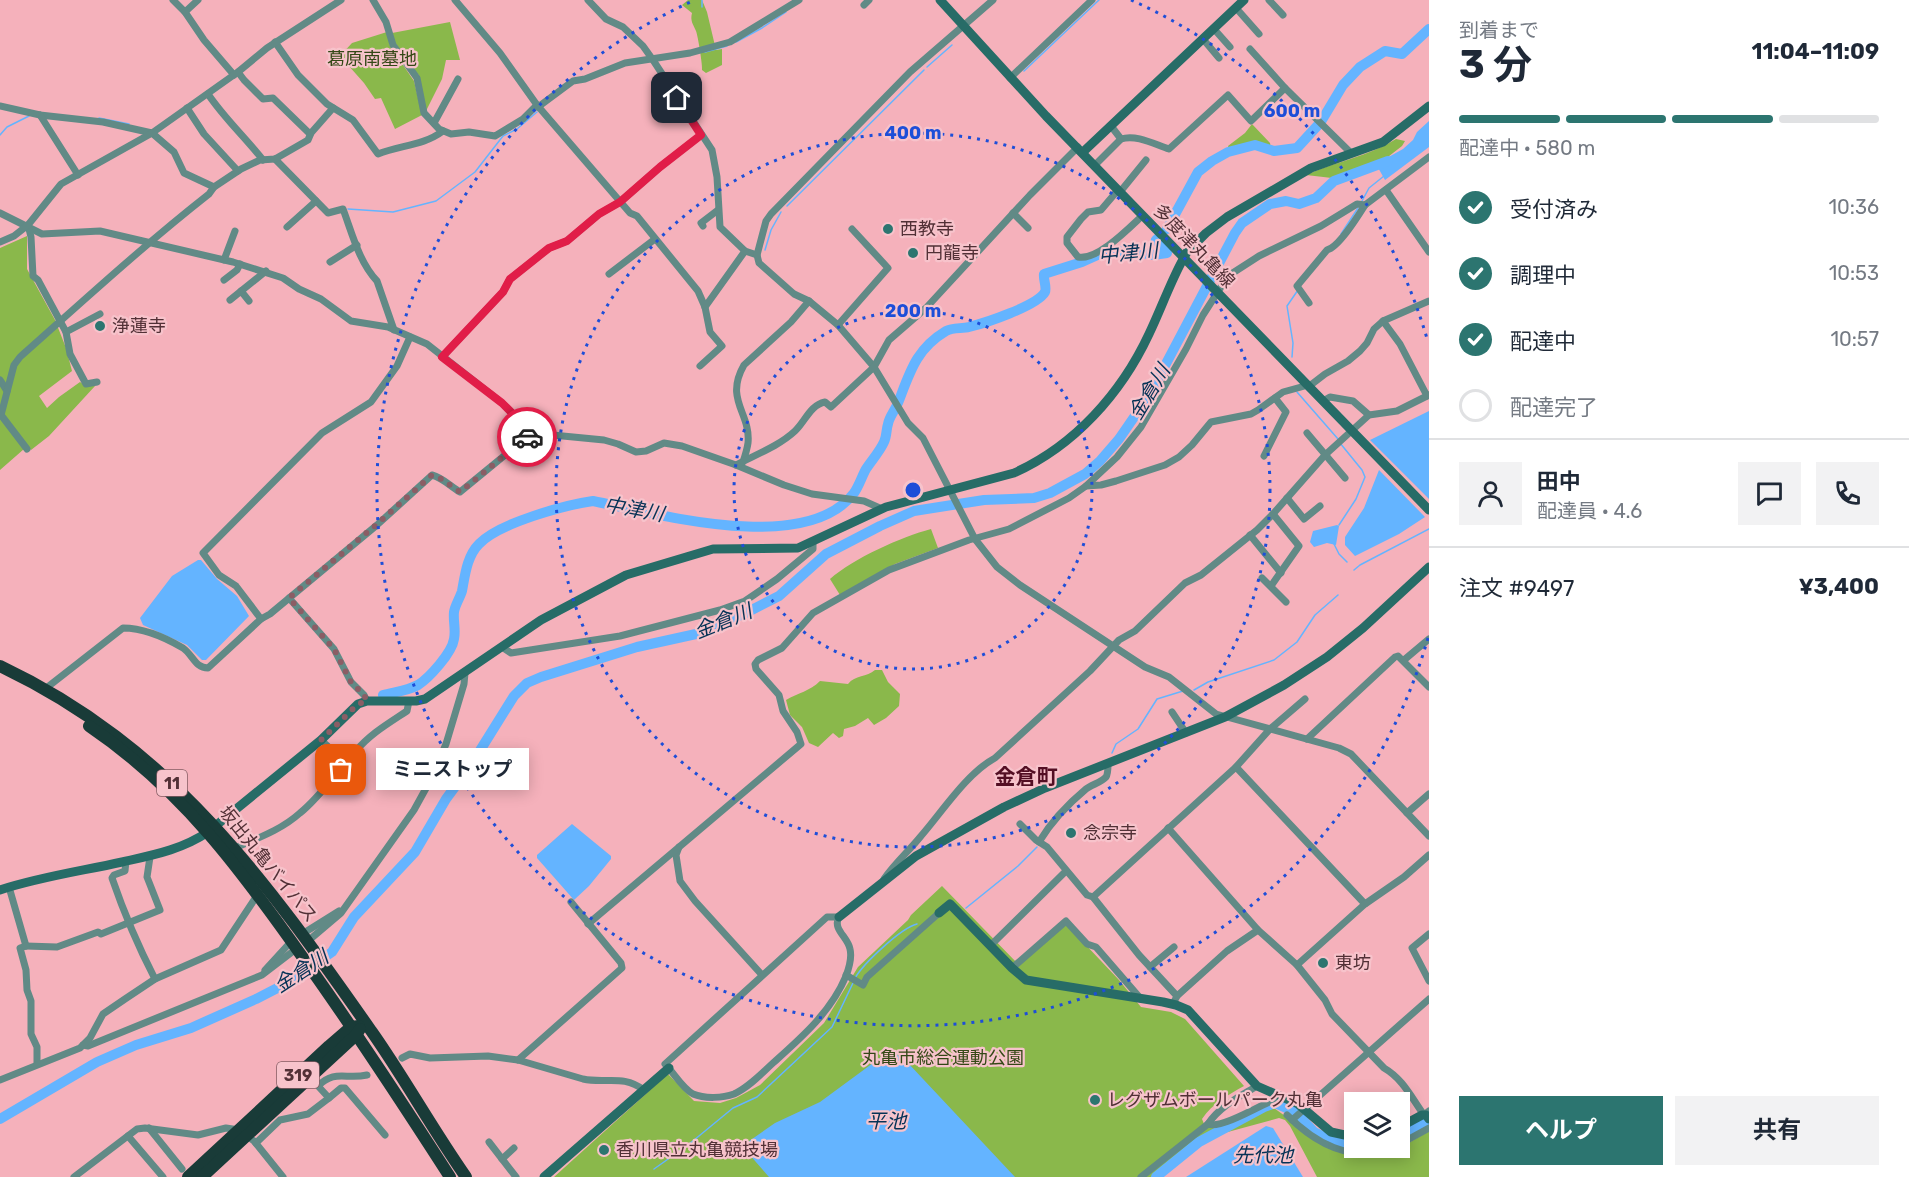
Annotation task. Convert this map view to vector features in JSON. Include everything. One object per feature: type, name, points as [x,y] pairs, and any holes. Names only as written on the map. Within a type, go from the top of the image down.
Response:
[{"type":"highway","name":"坂出丸亀バイパス","points":[[0,664],[99,723],[161,772],[212,829],[292,947],[335,992],[342,1014],[357,1026],[373,1033],[466,1177]]},
{"type":"highway","name":"坂出丸亀バイパス","points":[[0,673],[61,707],[98,732],[235,848],[308,936],[335,992],[382,1072],[450,1177]]},
{"type":"highway","points":[[331,1051],[344,1024],[342,1014]]},
{"type":"highway","name":"319","points":[[202,1177],[247,1136],[357,1026]]},
{"type":"highway","points":[[331,1051],[351,1049],[364,1053],[382,1072]]},
{"type":"highway","points":[[356,1050],[362,1055],[420,1141],[450,1177]]},
{"type":"highway","name":"319","points":[[185,1173],[247,1136]]},
{"type":"street","points":[[174,0],[204,40],[236,73],[263,99],[273,98],[310,135]]},
{"type":"street","points":[[185,12],[198,0]]},
{"type":"street","points":[[0,242],[14,236],[28,225],[61,184],[152,134],[275,42],[341,0]]},
{"type":"street","points":[[373,0],[386,22],[393,45],[417,78],[424,113],[442,131],[451,134],[470,132],[495,136],[523,119],[573,81],[585,79],[625,63],[653,60],[730,42],[799,0]]},
{"type":"street","points":[[455,0],[505,60],[538,106],[620,202],[630,213],[637,216],[698,291],[705,307],[710,332],[722,346],[700,366]]},
{"type":"street","points":[[588,0],[606,19],[622,27],[653,60],[712,150],[717,177],[720,227],[745,251],[757,255]]},
{"type":"street","name":"多度津丸亀線","points":[[940,0],[1010,78],[1142,216],[1429,510]]},
{"type":"street","points":[[993,0],[910,72],[771,214],[766,221],[757,255],[759,262],[794,294],[809,301],[838,325],[874,367],[908,423],[923,438],[975,539],[997,567],[1020,585],[1145,666],[1169,676],[1216,714],[1339,748],[1351,754],[1429,836]]},
{"type":"street","points":[[1010,78],[1092,0]]},
{"type":"street","points":[[740,464],[787,438],[818,404],[825,402],[831,407],[874,367],[889,340],[926,308],[1013,213],[1081,150],[1111,126],[1244,0]]},
{"type":"street","points":[[1269,0],[1283,15]]},
{"type":"street","points":[[1236,8],[1259,34]]},
{"type":"street","points":[[1214,28],[1230,47]]},
{"type":"street","points":[[1203,39],[1219,58]]},
{"type":"street","points":[[275,42],[298,75],[333,108],[353,120],[378,154],[395,147],[428,141],[442,131]]},
{"type":"street","points":[[1250,49],[1285,88],[1351,153]]},
{"type":"street","points":[[434,123],[458,79]]},
{"type":"street","points":[[1095,165],[1121,139],[1135,138],[1169,149],[1228,95],[1251,121],[1285,88]]},
{"type":"street","points":[[208,94],[225,118],[245,137],[263,160]]},
{"type":"street","points":[[0,106],[40,115],[103,122],[152,134],[174,152],[184,173],[214,187]]},
{"type":"street","points":[[26,946],[10,896],[4,889],[150,857],[176,849],[212,829],[321,740],[358,704],[367,701],[425,699],[562,608],[615,579],[638,570],[713,549],[789,549],[813,542],[882,509],[915,499],[951,493],[1028,467],[1055,449],[1101,409],[1140,351],[1168,287],[1184,258],[1206,233],[1227,217],[1291,178],[1383,142],[1429,106]]},
{"type":"street","points":[[187,108],[204,134],[238,171]]},
{"type":"street","points":[[27,449],[1,415],[14,365],[20,357],[149,241],[209,194],[214,187],[238,171],[263,160],[275,159],[308,140],[333,108]]},
{"type":"street","points":[[40,115],[78,175]]},
{"type":"street","points":[[1111,126],[1121,139]]},
{"type":"street","points":[[442,357],[503,292],[510,279],[549,248],[567,241],[599,214],[620,202],[701,135]]},
{"type":"street","points":[[588,924],[801,744],[797,732],[783,711],[779,695],[756,669],[754,664],[758,660],[782,648],[813,613],[875,577],[925,555],[1009,529],[1069,498],[1086,486],[1117,457],[1141,427],[1203,315],[1228,276],[1259,256],[1361,205],[1386,190],[1429,157]]},
{"type":"street","points":[[275,159],[328,213],[343,209],[367,267],[377,281],[394,330]]},
{"type":"street","points":[[1142,216],[1102,250],[1084,258],[1078,257],[1067,243],[1067,237],[1081,219],[1088,212],[1101,210],[1146,160]]},
{"type":"street","points":[[1386,190],[1429,252]]},
{"type":"street","points":[[287,227],[297,222],[316,201]]},
{"type":"street","points":[[1309,303],[1299,289],[1329,250],[1340,242],[1361,205]]},
{"type":"street","points":[[703,226],[701,223],[718,210]]},
{"type":"street","points":[[0,213],[42,234],[100,231],[240,264],[284,278],[299,289],[321,299],[351,321],[394,330],[427,344],[502,403],[532,433],[604,440],[636,452],[646,451],[664,443],[682,446],[740,464],[784,486],[812,494],[864,501],[882,509]]},
{"type":"street","points":[[1013,213],[1028,228]]},
{"type":"street","points":[[28,225],[31,237],[33,276],[38,280],[61,321],[66,332],[70,354],[86,384],[97,382]]},
{"type":"street","points":[[838,325],[888,268],[852,229]]},
{"type":"street","points":[[224,260],[235,231]]},
{"type":"street","points":[[609,274],[655,239]]},
{"type":"street","points":[[330,262],[357,245]]},
{"type":"street","points":[[705,307],[745,251]]},
{"type":"street","points":[[224,280],[237,270],[240,264]]},
{"type":"street","points":[[230,300],[266,271]]},
{"type":"street","points":[[241,291],[249,301]]},
{"type":"street","points":[[740,464],[748,444],[748,436],[738,405],[740,372],[744,365],[791,322],[809,301]]},
{"type":"street","points":[[1086,486],[1116,482],[1165,465],[1179,457],[1211,422],[1251,414],[1283,392],[1312,384],[1348,361],[1367,343],[1374,328],[1383,321],[1429,301]]},
{"type":"street","points":[[66,332],[100,314]]},
{"type":"street","points":[[882,881],[945,805],[985,763],[995,758],[1090,671],[1114,645],[1147,620],[1185,583],[1201,575],[1250,535],[1273,514],[1339,442],[1370,415],[1397,411],[1428,396],[1400,344],[1383,321]]},
{"type":"street","points":[[261,619],[236,586],[219,574],[203,553],[322,433],[371,402],[397,366],[410,337]]},
{"type":"street","points":[[0,380],[7,391]]},
{"type":"street","points":[[1323,401],[1330,397],[1353,401],[1370,415]]},
{"type":"street","points":[[1264,456],[1286,412],[1275,398]]},
{"type":"street","points":[[45,689],[123,628],[138,629],[169,642],[185,650],[199,666],[208,668],[261,619],[376,525],[432,475],[442,478],[450,487],[460,492],[532,433]]},
{"type":"street","points":[[1307,433],[1345,478]]},
{"type":"street","points":[[1287,498],[1304,519],[1320,506]]},
{"type":"street","points":[[1271,586],[1299,546],[1273,514]]},
{"type":"street","points":[[1250,535],[1281,573]]},
{"type":"street","points":[[502,647],[511,652],[620,636],[720,610],[745,601],[777,579],[813,549],[813,542]]},
{"type":"street","points":[[839,917],[827,916],[666,1064],[686,1088],[694,1094],[715,1097],[736,1093],[750,1084],[805,1034],[822,1016],[846,975],[850,948],[837,926],[839,917],[882,881],[941,841],[1004,807],[1045,788],[1224,717],[1284,685],[1328,657],[1429,567]]},
{"type":"street","points":[[1262,578],[1286,602]]},
{"type":"street","points":[[289,598],[334,649],[351,682],[367,701]]},
{"type":"street","points":[[1404,660],[1429,639]]},
{"type":"street","points":[[1307,739],[1395,657],[1398,656],[1404,660],[1429,687]]},
{"type":"street","points":[[308,936],[344,909],[414,810],[430,781],[449,734],[464,684],[465,673]]},
{"type":"street","points":[[1093,897],[1236,767],[1270,729],[1305,699]]},
{"type":"street","points":[[235,848],[280,828],[300,813],[373,734],[407,711],[409,701]]},
{"type":"street","points":[[1172,712],[1186,733]]},
{"type":"street","points":[[321,740],[346,764]]},
{"type":"street","points":[[1039,842],[1071,803],[1086,789],[1105,779],[1108,764]]},
{"type":"street","points":[[1236,767],[1365,904]]},
{"type":"street","points":[[1407,813],[1429,794]]},
{"type":"street","points":[[1020,824],[1047,847],[1087,895],[1093,897],[1175,1000],[1188,1010],[1257,1086],[1282,1096],[1331,1132],[1344,1135]]},
{"type":"street","points":[[1168,828],[1258,930],[1297,965],[1325,1000],[1332,1014],[1384,1068],[1395,1074],[1407,1088],[1427,1115],[1410,1123]]},
{"type":"street","points":[[679,847],[676,855],[680,881],[695,901],[762,975]]},
{"type":"street","points":[[1297,965],[1365,904],[1404,877],[1429,855]]},
{"type":"street","points":[[37,1064],[37,1047],[31,1034],[32,1001],[27,990],[26,970],[20,948],[26,946],[57,947],[98,932],[101,934],[160,910],[147,877],[150,857]]},
{"type":"street","points":[[126,861],[125,871],[114,874],[112,878],[129,923],[155,978]]},
{"type":"street","points":[[990,946],[1066,871]]},
{"type":"street","points":[[0,1080],[76,1051],[90,1038],[104,1014],[155,978],[221,950],[258,894]]},
{"type":"street","points":[[518,1060],[622,968],[621,963],[571,902]]},
{"type":"street","points":[[846,975],[863,985],[867,977],[950,904],[1019,976],[1034,983],[1142,999],[1175,1000],[1227,951],[1258,930]]},
{"type":"street","points":[[1012,968],[1066,921],[1087,944],[1095,947],[1142,999]]},
{"type":"street","points":[[1429,934],[1412,948],[1429,981]]},
{"type":"street","points":[[83,1045],[88,1046],[262,975],[292,947]]},
{"type":"street","points":[[1150,967],[1174,947]]},
{"type":"street","points":[[1344,1150],[1310,1136],[1290,1117],[1303,1111],[1426,1001],[1429,1011]]},
{"type":"street","points":[[402,1058],[410,1054],[430,1058],[488,1056],[518,1060],[594,1081],[617,1079],[637,1085],[644,1090]]},
{"type":"street","points":[[544,1177],[669,1068]]},
{"type":"street","points":[[329,1098],[318,1086],[324,1080],[339,1075],[367,1075]]},
{"type":"street","points":[[1141,1177],[1209,1124],[1215,1113],[1257,1086]]},
{"type":"street","points":[[247,1136],[280,1120],[308,1114],[341,1088],[345,1088],[385,1135]]},
{"type":"street","points":[[1209,1124],[1214,1126],[1227,1123],[1282,1096]]},
{"type":"street","points":[[149,1128],[185,1173]]},
{"type":"street","points":[[74,1177],[137,1129],[149,1128],[198,1135],[226,1128],[247,1136],[283,1177]]},
{"type":"street","points":[[1410,1138],[1429,1128]]},
{"type":"street","points":[[128,1136],[163,1177]]},
{"type":"street","points":[[489,1142],[516,1177]]},
{"type":"street","points":[[502,1158],[514,1148]]},
{"type":"green space","points":[[688,0],[702,0],[716,50],[722,49],[722,65],[706,73],[702,70],[692,13],[682,5]]},
{"type":"green space","points":[[450,22],[460,60],[446,60],[442,79],[426,111],[419,75],[394,41],[392,33]]},
{"type":"green space","name":"葛原南墓地","points":[[387,32],[390,46],[414,81],[422,115],[395,129],[381,98],[375,99],[340,56],[352,43]]},
{"type":"green space","points":[[1252,124],[1270,143],[1271,148],[1255,145],[1229,150],[1228,146],[1245,133]]},
{"type":"green space","points":[[1396,139],[1405,141],[1384,160],[1332,178],[1306,175],[1375,150]]},
{"type":"green space","points":[[27,236],[27,269],[55,320],[72,371],[39,396],[47,408],[80,382],[86,386],[95,386],[49,436],[31,450],[8,420],[24,449],[0,470],[0,248]]},
{"type":"green space","points":[[931,529],[938,548],[895,564],[840,595],[830,579],[852,563],[878,549]]},
{"type":"green space","points":[[875,670],[882,670],[888,682],[900,694],[899,706],[874,725],[868,718],[855,726],[844,729],[843,736],[839,738],[833,733],[818,747],[809,743],[802,727],[790,715],[786,700],[808,690],[820,681],[848,684]]},
{"type":"green space","name":"丸亀市総合運動公園","points":[[942,886],[1018,964],[1066,924],[1141,1007],[1171,1012],[1185,1019],[1244,1086],[1211,1108],[1202,1119],[1204,1124],[1223,1123],[1264,1101],[1330,1148],[1344,1149],[1344,1158],[1410,1158],[1410,1142],[1429,1131],[1429,1177],[1317,1177],[1290,1126],[1285,1120],[1279,1118],[1202,1139],[1151,1177],[554,1177],[668,1074],[694,1101],[720,1103],[736,1098],[760,1085],[824,1023],[858,967]]},
{"type":"water","points":[[1429,121],[1429,147],[1385,180],[1376,164],[1403,149]]},
{"type":"water","points":[[1429,411],[1429,499],[1370,440]]},
{"type":"water","points":[[1379,470],[1425,517],[1399,534],[1355,556],[1345,545],[1345,537],[1364,508]]},
{"type":"water","points":[[1339,526],[1336,545],[1327,543],[1314,547],[1310,542],[1313,531]]},
{"type":"water","points":[[201,560],[217,579],[237,596],[249,616],[206,660],[202,660],[187,645],[143,625],[140,618],[172,576]]},
{"type":"water","points":[[572,824],[611,856],[589,886],[574,900],[537,858],[537,855]]},
{"type":"water","name":"平池","points":[[894,1051],[1015,1177],[769,1177],[742,1146],[775,1123],[820,1102],[888,1052]]},
{"type":"water","name":"先代池","points":[[1266,1126],[1273,1128],[1303,1177],[1186,1177]]},
{"type":"waterway","points":[[702,0],[702,7]]},
{"type":"waterway","points":[[1024,71],[1099,0]]},
{"type":"waterway","points":[[736,42],[786,12]]},
{"type":"waterway","name":"中津川","points":[[1322,120],[1343,85],[1360,67],[1385,51],[1402,54],[1429,29]]},
{"type":"waterway","points":[[927,67],[952,45]]},
{"type":"waterway","points":[[705,52],[727,46]]},
{"type":"waterway","points":[[787,206],[924,70]]},
{"type":"waterway","points":[[348,209],[393,212],[436,201],[475,172],[503,136],[517,129],[537,112]]},
{"type":"waterway","points":[[0,135],[7,127],[29,116]]},
{"type":"waterway","points":[[99,118],[129,124]]},
{"type":"waterway","name":"中津川","points":[[1167,229],[1198,172],[1212,161],[1228,152],[1255,145],[1274,151],[1297,148],[1319,124]]},
{"type":"waterway","name":"金倉川","points":[[0,1119],[97,1062],[136,1045],[191,1028],[256,999],[289,982],[332,952],[354,917],[415,852],[446,799],[471,765],[514,696],[527,683],[637,647],[696,634],[724,620],[742,615],[779,596],[826,554],[914,511],[984,500],[1034,498],[1050,493],[1085,474],[1119,439],[1150,394],[1242,223],[1270,204],[1286,201],[1299,204],[1316,198],[1334,181],[1388,161]]},
{"type":"waterway","points":[[1362,201],[1369,188],[1384,176]]},
{"type":"waterway","points":[[1341,234],[1358,208]]},
{"type":"waterway","points":[[765,250],[771,230],[781,212]]},
{"type":"waterway","name":"中津川","points":[[898,403],[915,362],[928,345],[946,331],[977,325],[1022,308],[1045,292],[1044,274],[1102,253],[1129,250],[1153,255],[1167,253],[1157,239]]},
{"type":"waterway","points":[[1292,357],[1293,343],[1287,306],[1298,290]]},
{"type":"waterway","points":[[1297,392],[1338,439]]},
{"type":"waterway","name":"中津川","points":[[383,695],[418,685],[445,658],[454,639],[454,612],[462,591],[469,560],[475,549],[488,536],[516,522],[566,506],[593,501],[691,521],[730,526],[767,527],[802,523],[832,512],[854,493],[886,438],[889,422],[896,407]]},
{"type":"waterway","points":[[1339,525],[1356,499],[1365,477],[1340,443]]},
{"type":"waterway","points":[[1354,570],[1429,529]]},
{"type":"waterway","points":[[1334,544],[1339,554],[1347,562]]},
{"type":"waterway","points":[[1194,690],[1208,682],[1274,660],[1297,642],[1315,615],[1338,595]]},
{"type":"waterway","points":[[1112,753],[1116,744],[1138,729],[1157,699],[1183,691]]},
{"type":"waterway","points":[[966,908],[1018,866],[1037,847]]},
{"type":"waterway","points":[[855,978],[883,947],[917,924]]},
{"type":"waterway","points":[[654,1169],[733,1108],[757,1097],[832,1027],[853,983]]},
{"type":"waterway","points":[[1156,1177],[1199,1142],[1275,1103],[1295,1112],[1314,1132],[1334,1142],[1344,1144]]},
{"type":"waterway","points":[[1410,1131],[1429,1120]]},
{"type":"way so far","points":[[341,770],[346,764],[321,740],[358,704],[367,701],[351,682],[334,649],[289,598],[432,475],[442,478],[450,487],[460,492],[527,437]]},
{"type":"place","name":"西教寺","points":[[888,229]]},
{"type":"place","name":"円龍寺","points":[[913,253]]},
{"type":"place","name":"浄蓮寺","points":[[100,326]]},
{"type":"place","name":"ミニストップ","points":[[341,770]]},
{"type":"place","name":"念宗寺","points":[[1071,833]]},
{"type":"place","name":"東坊","points":[[1323,963]]},
{"type":"place","name":"レグザムボールパーク丸亀","points":[[1095,1100]]},
{"type":"place","name":"香川県立丸亀競技場","points":[[604,1150]]},
{"type":"district","name":"金倉町","points":[[1026,777]]},
{"type":"route","points":[[527,437],[532,433],[502,403],[442,357],[503,292],[510,279],[549,248],[567,241],[599,214],[620,202],[701,135],[677,98]]}]
